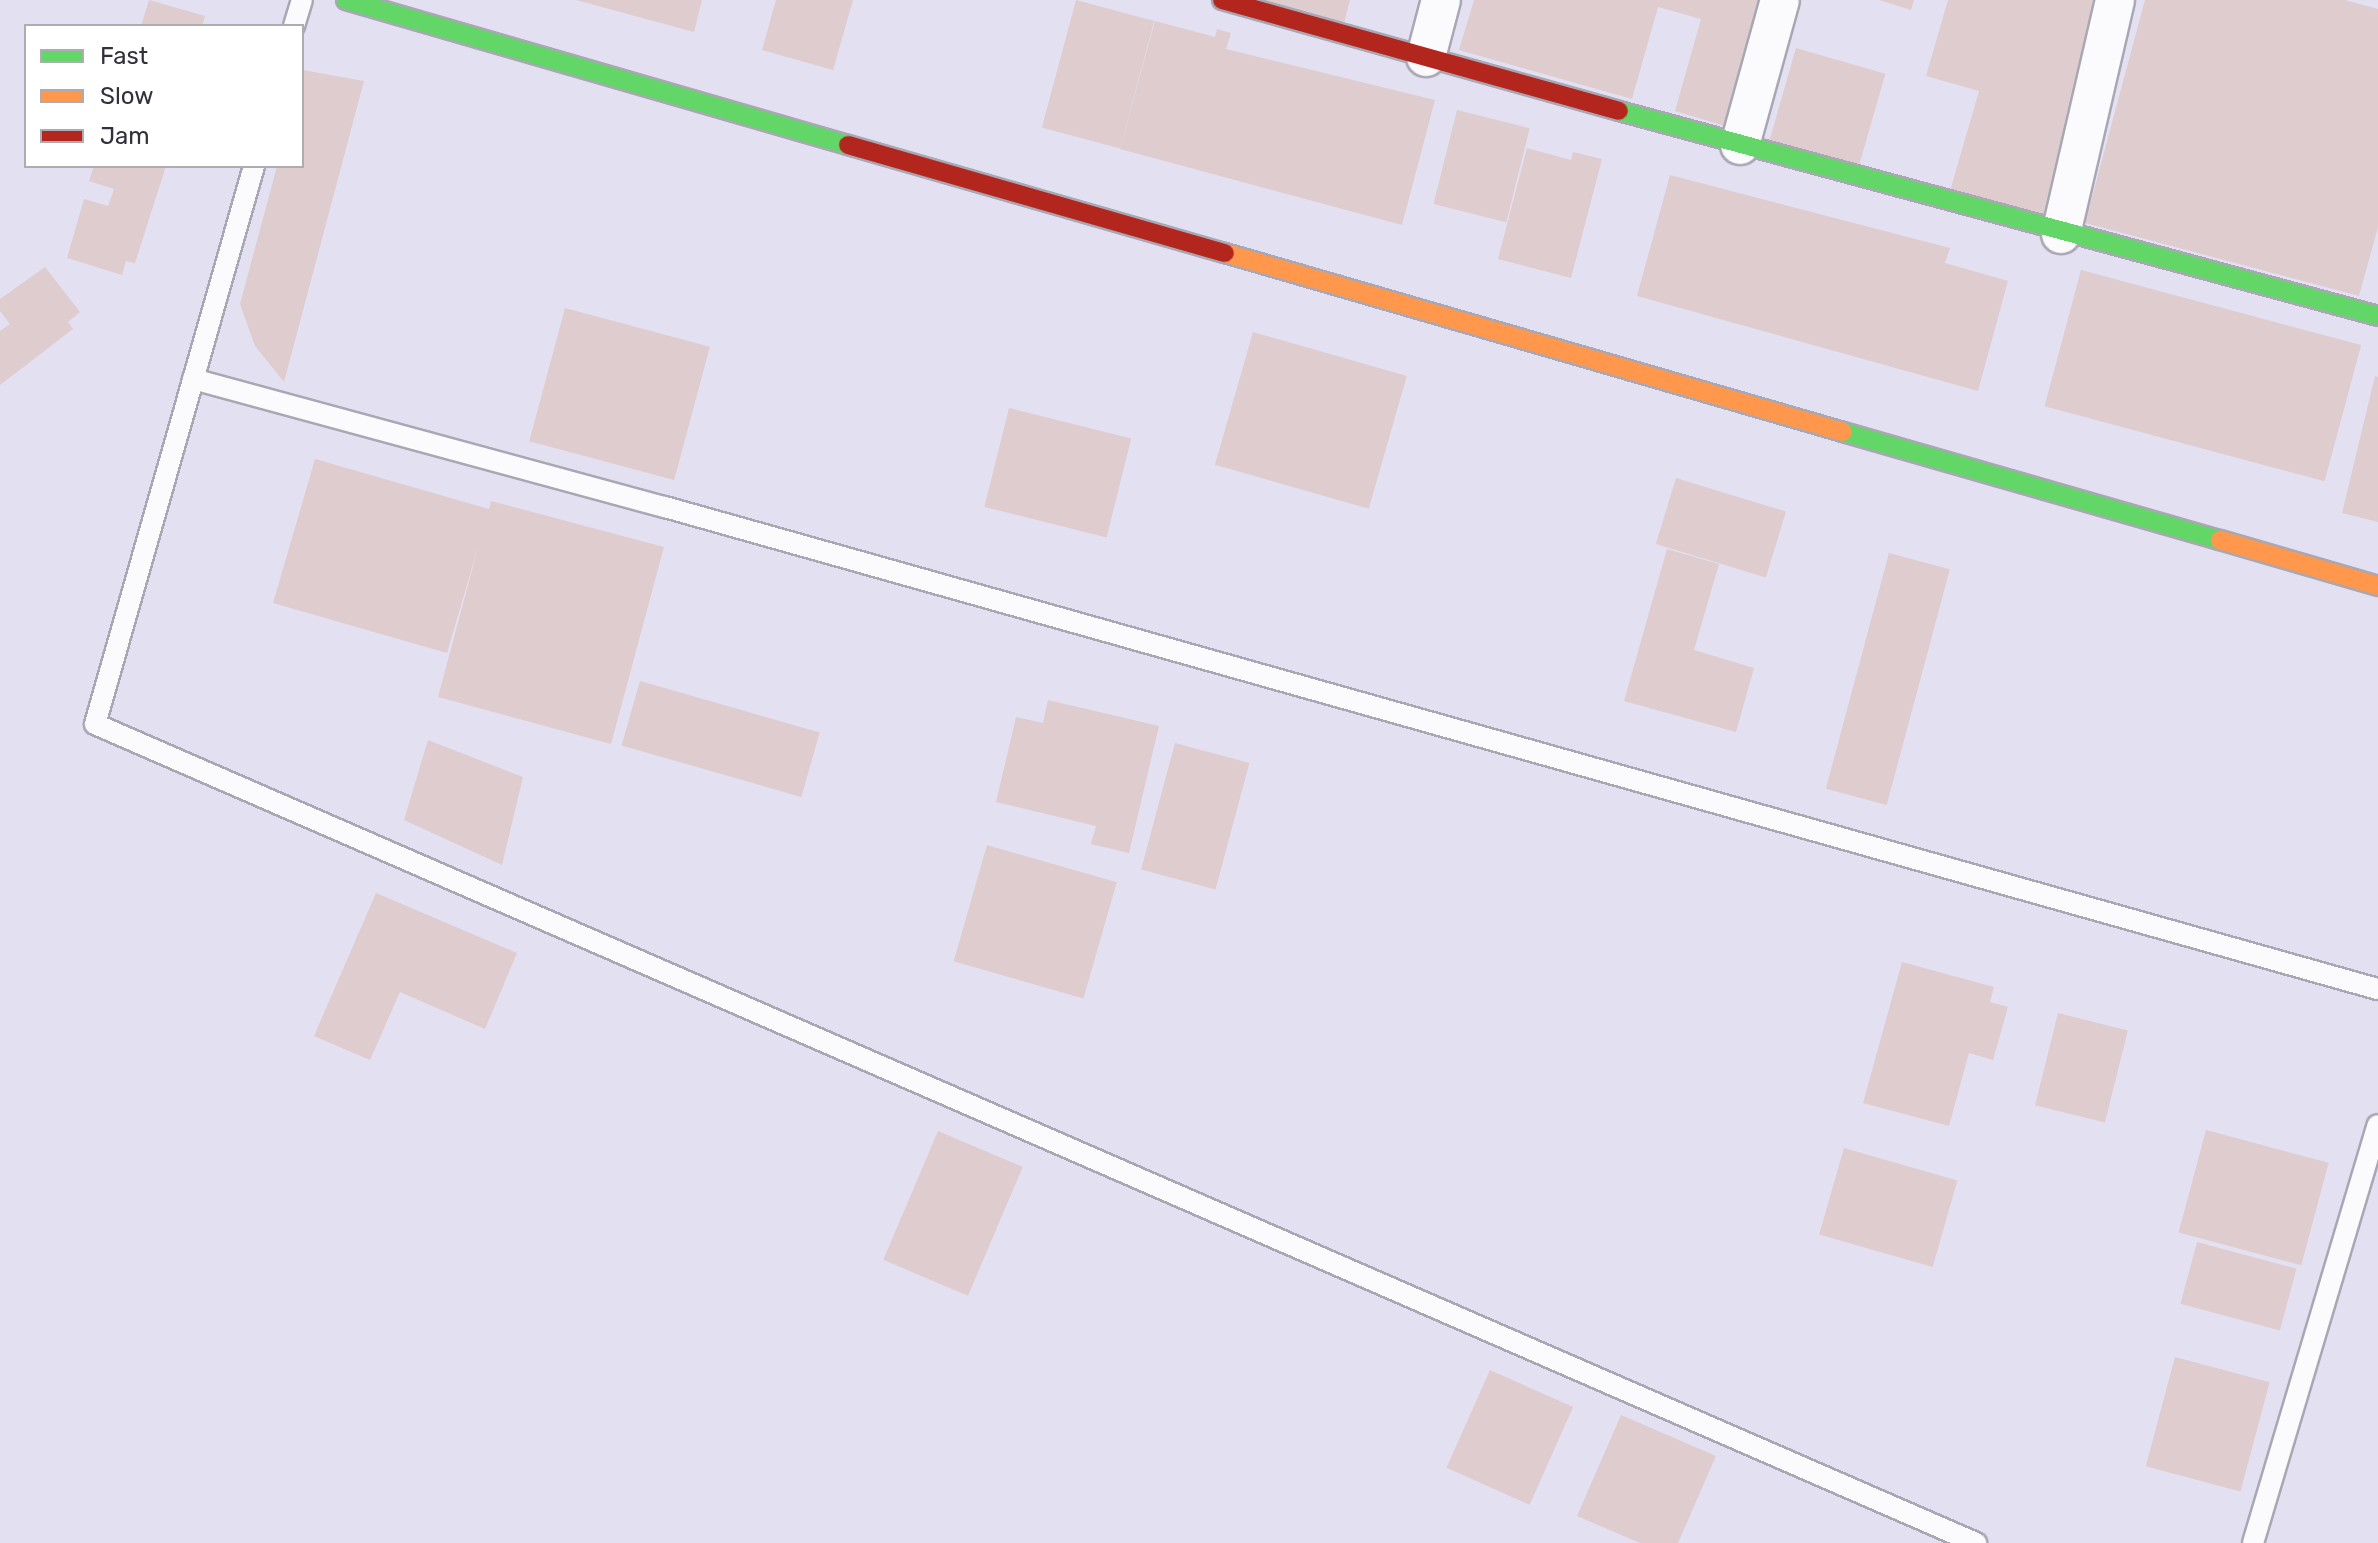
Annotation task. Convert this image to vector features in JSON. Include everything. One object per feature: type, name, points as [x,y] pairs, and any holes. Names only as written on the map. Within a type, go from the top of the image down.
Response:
[{"type":"street","points":[[346,0],[2378,586]]},
{"type":"street","points":[[1222,0],[2061,234],[2376,306]]},
{"type":"street","points":[[1426,57],[1441,0]]},
{"type":"street","points":[[1740,145],[1780,0]]},
{"type":"street","points":[[2061,234],[2115,0]]},
{"type":"lane","points":[[295,24],[302,0]]},
{"type":"lane","points":[[253,168],[95,724],[1976,1543]]},
{"type":"lane","points":[[193,379],[665,507],[2378,989]]},
{"type":"lane","points":[[2253,1543],[2378,1125]]},
{"type":"building","points":[[149,0],[205,16],[203,24],[142,24]]},
{"type":"building","points":[[576,0],[702,0],[694,32]]},
{"type":"building","points":[[776,0],[853,0],[833,70],[762,50]]},
{"type":"building","points":[[1076,0],[1154,21],[1120,148],[1042,128]]},
{"type":"building","points":[[1260,0],[1350,0],[1344,23]]},
{"type":"building","points":[[1474,0],[1761,0],[1725,126],[1675,111],[1701,19],[1658,7],[1632,99],[1459,50]]},
{"type":"building","points":[[1879,0],[1914,0],[1911,10]]},
{"type":"building","points":[[1948,0],[2111,0],[2047,220],[1950,191],[1979,91],[1926,76]]},
{"type":"building","points":[[2145,0],[2345,0],[2378,9],[2378,227],[2359,296],[2085,223]]},
{"type":"building","points":[[1155,21],[1215,37],[1217,29],[1231,33],[1226,49],[1435,100],[1402,225],[1120,149]]},
{"type":"building","points":[[1796,48],[1885,74],[1859,166],[1770,140]]},
{"type":"building","points":[[304,70],[364,81],[284,382],[255,346],[240,304],[276,168],[304,168]]},
{"type":"building","points":[[1457,110],[1530,128],[1506,222],[1434,204]]},
{"type":"building","points":[[1527,148],[1571,160],[1573,152],[1602,159],[1571,278],[1498,259]]},
{"type":"building","points":[[93,168],[165,168],[135,263],[126,261],[122,275],[67,258],[84,199],[108,206],[114,189],[89,181]]},
{"type":"building","points":[[1670,175],[1950,248],[1945,263],[2008,281],[1978,391],[1637,296]]},
{"type":"building","points":[[45,267],[80,312],[68,322],[73,329],[0,385],[0,331],[10,324],[0,311],[0,299]]},
{"type":"building","points":[[2081,270],[2361,345],[2325,481],[2045,406]]},
{"type":"building","points":[[565,308],[710,347],[674,480],[529,441]]},
{"type":"building","points":[[1253,332],[1407,376],[1369,509],[1215,465]]},
{"type":"building","points":[[2375,376],[2378,377],[2378,522],[2342,513]]},
{"type":"building","points":[[1009,408],[1131,438],[1107,537],[984,507]]},
{"type":"building","points":[[315,459],[489,509],[491,501],[664,547],[611,744],[438,697],[479,544],[447,653],[273,603]]},
{"type":"building","points":[[1676,478],[1786,512],[1766,578],[1656,544]]},
{"type":"building","points":[[1667,549],[1719,564],[1694,650],[1754,668],[1736,732],[1624,701]]},
{"type":"building","points":[[1889,553],[1950,569],[1887,805],[1826,789]]},
{"type":"building","points":[[640,681],[820,733],[801,797],[622,745]]},
{"type":"building","points":[[1048,700],[1159,726],[1129,853],[1091,844],[1096,826],[996,802],[1016,717],[1043,723]]},
{"type":"building","points":[[428,740],[523,777],[502,865],[404,820]]},
{"type":"building","points":[[1175,743],[1249,763],[1215,889],[1141,870]]},
{"type":"building","points":[[987,845],[1117,882],[1083,999],[954,961]]},
{"type":"building","points":[[376,893],[517,953],[485,1029],[400,992],[370,1060],[314,1036]]},
{"type":"building","points":[[1902,962],[1994,987],[1990,1002],[2008,1007],[1993,1060],[1969,1053],[1949,1126],[1863,1103]]},
{"type":"building","points":[[2058,1013],[2128,1030],[2105,1123],[2035,1105]]},
{"type":"building","points":[[2206,1130],[2329,1163],[2301,1265],[2179,1232]]},
{"type":"building","points":[[938,1131],[1023,1167],[968,1296],[883,1260]]},
{"type":"building","points":[[1844,1148],[1957,1181],[1933,1267],[1819,1235]]},
{"type":"building","points":[[2197,1242],[2296,1269],[2280,1330],[2180,1304]]},
{"type":"building","points":[[2175,1357],[2270,1382],[2240,1492],[2146,1466]]},
{"type":"building","points":[[1490,1370],[1573,1407],[1530,1505],[1446,1468]]},
{"type":"building","points":[[1621,1415],[1716,1456],[1678,1543],[1640,1543],[1577,1516]]},
{"type":"traffic: fast","points":[[346,0],[848,145]]},
{"type":"traffic: fast","points":[[1619,111],[2378,316]]},
{"type":"traffic: fast","points":[[1843,432],[2220,540]]},
{"type":"traffic: slow","points":[[1225,253],[1843,432]]},
{"type":"traffic: slow","points":[[2220,540],[2378,586]]},
{"type":"traffic: jam","points":[[1222,0],[1619,111]]},
{"type":"traffic: jam","points":[[848,145],[1225,253]]}]
